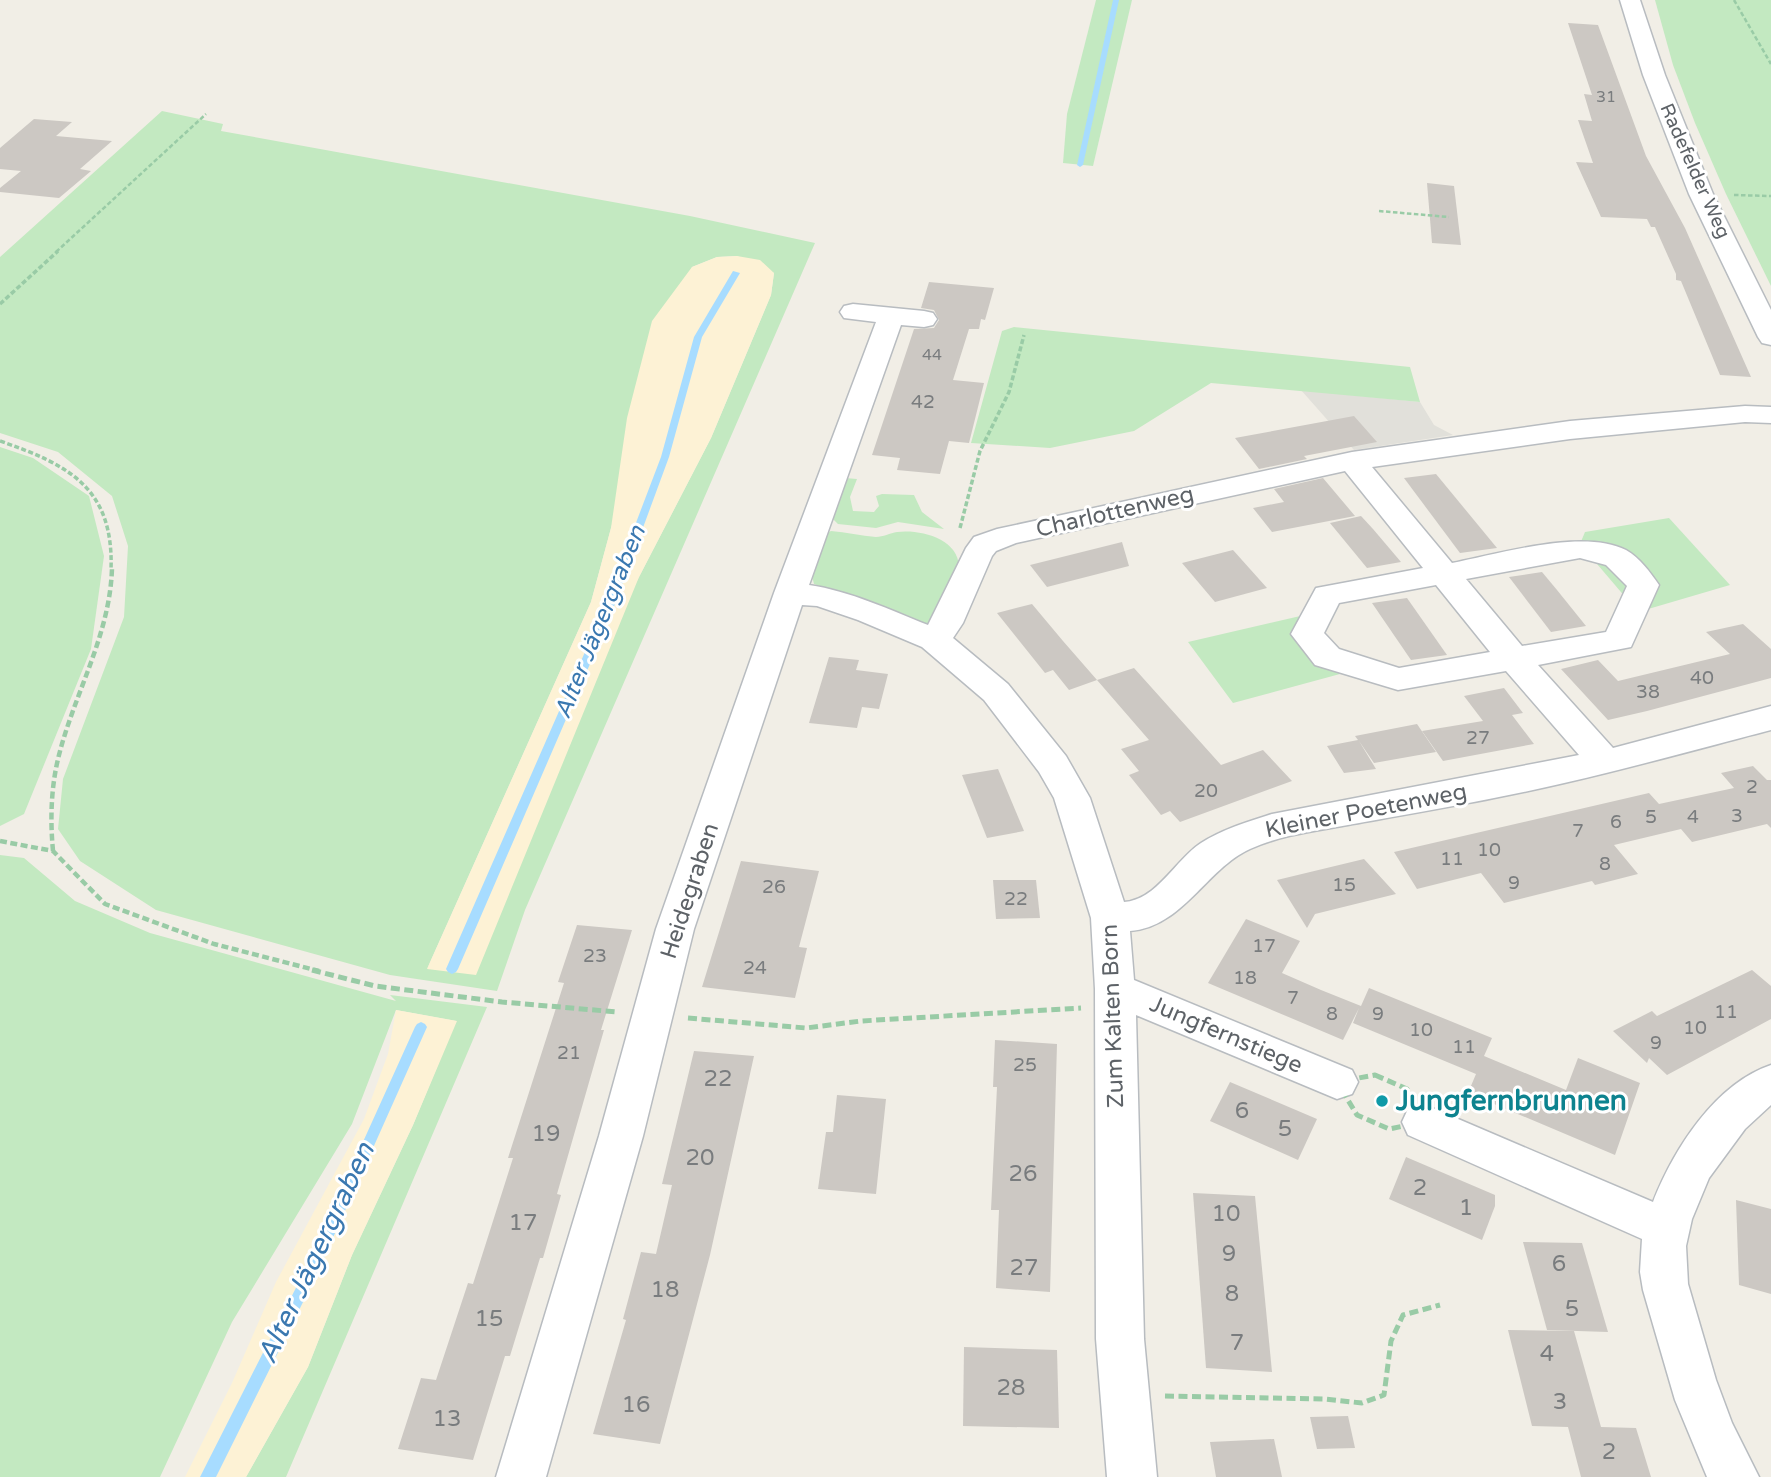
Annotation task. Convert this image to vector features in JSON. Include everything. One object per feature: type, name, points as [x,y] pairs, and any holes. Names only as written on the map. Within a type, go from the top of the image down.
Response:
[{"type":"street","name":"Radefelder Weg","points":[[1630,0],[1654,75],[1701,194],[1771,337]]},
{"type":"street","name":"Heidegraben","points":[[522,1477],[654,1015],[675,929],[790,593],[907,318],[853,312]]},
{"type":"street","name":"Charlottenweg","points":[[977,555],[985,544],[1008,536],[1277,475],[1352,461],[1583,428],[1732,415],[1771,415]]},
{"type":"street","points":[[1352,461],[1514,659],[1605,762]]},
{"type":"street","points":[[1580,550],[1600,551],[1623,559],[1643,585],[1619,640],[1514,659],[1398,679],[1327,657],[1307,634],[1327,595],[1580,550]]},
{"type":"street","points":[[934,640],[947,623],[977,555]]},
{"type":"street","name":"Zum Kalten Born","points":[[790,593],[821,597],[869,613],[934,640],[996,692],[1053,765],[1072,798],[1110,918],[1115,997],[1120,1325],[1132,1477]]},
{"type":"street","name":"Kleiner Poetenweg","points":[[1110,918],[1137,916],[1163,902],[1211,855],[1259,831],[1334,813],[1493,786],[1605,762],[1771,718]]},
{"type":"street","name":"Jungfernstiege","points":[[1115,997],[1357,1091]]},
{"type":"street","points":[[1734,1477],[1720,1453],[1697,1398],[1685,1357],[1663,1272],[1667,1228],[1691,1169],[1706,1141],[1743,1101],[1771,1082]]},
{"type":"street","points":[[1406,1113],[1667,1228]]},
{"type":"path","points":[[1734,0],[1771,64]]},
{"type":"path","points":[[0,304],[206,114]]},
{"type":"path","points":[[1379,211],[1449,216]]},
{"type":"path","points":[[977,555],[965,544],[959,524],[980,451],[1009,392],[1024,335]]},
{"type":"path","points":[[0,441],[42,455],[82,481],[103,506],[111,545],[112,589],[99,643],[63,741],[54,781],[50,827],[53,851]]},
{"type":"path","points":[[0,841],[53,851],[106,904],[214,944],[376,986],[502,1002],[806,1028],[1115,997]]},
{"type":"path","points":[[1357,1091],[1406,1113]]},
{"type":"path","points":[[1357,1091],[1406,1113]]},
{"type":"path","points":[[1125,1396],[1324,1399],[1362,1403],[1384,1395],[1391,1340],[1403,1315],[1440,1305]]},
{"type":"shaded area","points":[[1301,390],[1420,402],[1434,425],[1453,435],[1354,450]]},
{"type":"green space","points":[[1096,0],[1132,0],[1093,166],[1063,163],[1067,114]]},
{"type":"green space","points":[[1655,0],[1771,0],[1771,286],[1695,123],[1673,65]]},
{"type":"green space","points":[[162,111],[223,124],[221,131],[690,216],[815,243],[525,910],[497,991],[390,975],[156,910],[80,861],[58,829],[63,779],[124,617],[128,546],[112,496],[58,452],[0,433],[0,257]],"holes":[[[737,256],[774,273],[771,295],[711,438],[427,969],[591,602],[611,528],[692,267],[717,257]]]},
{"type":"green space","points":[[1014,327],[1410,367],[1420,402],[1211,383],[1134,431],[1050,448],[971,443],[1002,331]]},
{"type":"green space","points":[[0,447],[33,458],[89,496],[104,556],[91,649],[24,814],[0,826]]},
{"type":"green space","points":[[845,478],[857,479],[850,497],[853,511],[874,512],[879,506],[876,496],[882,494],[914,495],[922,512],[944,529],[898,522],[876,528],[838,524],[831,517]]},
{"type":"green space","points":[[1669,518],[1730,585],[1638,612],[1580,544],[1585,532]]},
{"type":"green space","points":[[831,531],[876,537],[897,532],[917,532],[937,538],[952,549],[959,566],[929,623],[924,624],[814,584],[812,576],[825,534]]},
{"type":"green space","points":[[1309,614],[1351,671],[1233,703],[1188,642]]},
{"type":"green space","points":[[0,855],[24,858],[75,901],[150,933],[396,1001],[390,995],[487,1007],[286,1477],[246,1477],[308,1367],[352,1255],[413,1125],[456,1021],[396,1010],[352,1124],[232,1322],[160,1477],[0,1477]]},
{"type":"sand","points":[[737,256],[760,260],[774,273],[771,295],[711,438],[639,577],[476,975],[427,969],[591,602],[611,528],[627,418],[652,321],[692,267],[717,257]]},
{"type":"sand","points":[[396,1010],[457,1021],[413,1125],[352,1255],[308,1367],[246,1477],[185,1477],[232,1383],[276,1282],[364,1119],[388,1054]]},
{"type":"building","points":[[1568,23],[1598,25],[1646,156],[1685,228],[1751,377],[1720,375],[1655,227],[1651,227],[1647,219],[1601,217],[1576,162],[1593,163],[1578,120],[1592,121],[1584,94],[1592,95]]},
{"type":"building","points":[[34,119],[72,122],[56,136],[112,141],[80,169],[91,171],[59,198],[0,192],[0,188],[21,171],[0,169],[0,148]]},
{"type":"building","points":[[1427,183],[1454,186],[1461,245],[1432,243]]},
{"type":"building","points":[[929,282],[994,288],[985,320],[981,319],[979,329],[969,329],[953,380],[984,383],[969,443],[949,441],[940,474],[897,470],[900,458],[872,455],[914,329],[934,328],[939,320],[934,310],[921,308]]},
{"type":"building","points":[[1354,416],[1377,442],[1304,456],[1307,459],[1259,469],[1235,438]]},
{"type":"building","points":[[1436,474],[1497,548],[1460,553],[1404,478]]},
{"type":"building","points":[[1323,478],[1355,516],[1272,532],[1253,508],[1284,502],[1274,489]]},
{"type":"building","points":[[1361,516],[1401,562],[1367,568],[1330,523]]},
{"type":"building","points":[[1122,542],[1129,566],[1047,587],[1030,565]]},
{"type":"building","points":[[1233,550],[1267,588],[1215,602],[1182,563]]},
{"type":"building","points":[[1542,572],[1586,626],[1551,632],[1509,577]]},
{"type":"building","points":[[1407,598],[1447,655],[1411,660],[1372,603]]},
{"type":"building","points":[[1032,604],[1097,680],[1069,690],[1053,670],[1045,673],[997,613]]},
{"type":"building","points":[[1743,624],[1771,649],[1771,678],[1647,711],[1608,720],[1561,669],[1598,660],[1618,681],[1730,654],[1706,632]]},
{"type":"building","points":[[829,657],[859,660],[856,670],[888,674],[879,709],[862,707],[857,728],[809,723]]},
{"type":"building","points":[[1134,668],[1221,765],[1263,750],[1292,781],[1180,822],[1170,811],[1161,815],[1129,775],[1139,771],[1121,749],[1149,740],[1097,680]]},
{"type":"building","points":[[1504,688],[1523,713],[1512,715],[1534,744],[1443,761],[1422,731],[1483,721],[1464,696]]},
{"type":"building","points":[[1417,724],[1436,752],[1374,763],[1359,741],[1376,769],[1344,773],[1327,746],[1358,740],[1355,736]]},
{"type":"building","points":[[1753,766],[1767,780],[1771,780],[1771,828],[1767,824],[1692,842],[1681,829],[1614,845],[1638,874],[1595,885],[1592,881],[1504,903],[1481,873],[1417,889],[1394,852],[1649,793],[1659,804],[1734,788],[1721,773]]},
{"type":"building","points":[[998,769],[1024,831],[987,838],[962,775]]},
{"type":"building","points":[[1364,859],[1396,894],[1315,914],[1307,928],[1277,880]]},
{"type":"building","points":[[741,861],[819,871],[799,947],[807,948],[795,998],[702,987]]},
{"type":"building","points":[[993,880],[1036,880],[1040,918],[996,919]]},
{"type":"building","points":[[1246,919],[1300,941],[1282,973],[1321,990],[1361,1006],[1369,988],[1492,1038],[1484,1056],[1566,1090],[1578,1058],[1640,1083],[1615,1155],[1468,1093],[1476,1074],[1353,1023],[1359,1008],[1343,1040],[1208,983]]},
{"type":"building","points":[[577,925],[632,930],[601,1030],[604,1030],[557,1194],[561,1195],[543,1258],[540,1258],[510,1356],[505,1356],[473,1460],[398,1449],[421,1378],[436,1380],[468,1283],[473,1284],[513,1158],[508,1158],[564,983],[558,982]]},
{"type":"building","points":[[1752,970],[1771,986],[1771,1019],[1667,1075],[1649,1058],[1647,1063],[1613,1031],[1652,1011],[1657,1016]]},
{"type":"building","points":[[995,1040],[1057,1044],[1050,1292],[996,1288],[999,1210],[991,1210],[997,1087],[993,1087]]},
{"type":"building","points":[[694,1051],[754,1056],[710,1255],[660,1444],[593,1434],[626,1320],[623,1319],[641,1252],[656,1254],[672,1185],[662,1184]]},
{"type":"building","points":[[1230,1082],[1317,1119],[1298,1160],[1210,1121]]},
{"type":"building","points":[[837,1095],[886,1099],[876,1194],[818,1189],[826,1132],[833,1132]]},
{"type":"building","points":[[1406,1157],[1495,1195],[1495,1206],[1482,1240],[1389,1199]]},
{"type":"building","points":[[1193,1193],[1255,1196],[1272,1372],[1206,1368]]},
{"type":"building","points":[[1736,1200],[1771,1209],[1771,1294],[1739,1285]]},
{"type":"building","points":[[1523,1242],[1582,1243],[1608,1332],[1547,1330]]},
{"type":"building","points":[[1508,1330],[1574,1331],[1601,1427],[1636,1428],[1651,1477],[1581,1477],[1568,1427],[1532,1426]]},
{"type":"building","points":[[964,1347],[1057,1350],[1059,1428],[963,1426]]},
{"type":"building","points":[[1348,1416],[1355,1448],[1317,1449],[1310,1417]]},
{"type":"building","points":[[1274,1439],[1282,1477],[1216,1477],[1210,1442]]},
{"type":"waterway","name":"Alter Jägergraben","points":[[1080,165],[1116,0]]},
{"type":"waterway","name":"Alter Jägergraben","points":[[452,969],[604,620],[665,457],[698,337],[736,273]]},
{"type":"waterway","name":"Alter Jägergraben","points":[[208,1477],[310,1274],[421,1027]]},
{"type":"place","name":"Jungfernbrunnen","points":[[1382,1101]]}]
